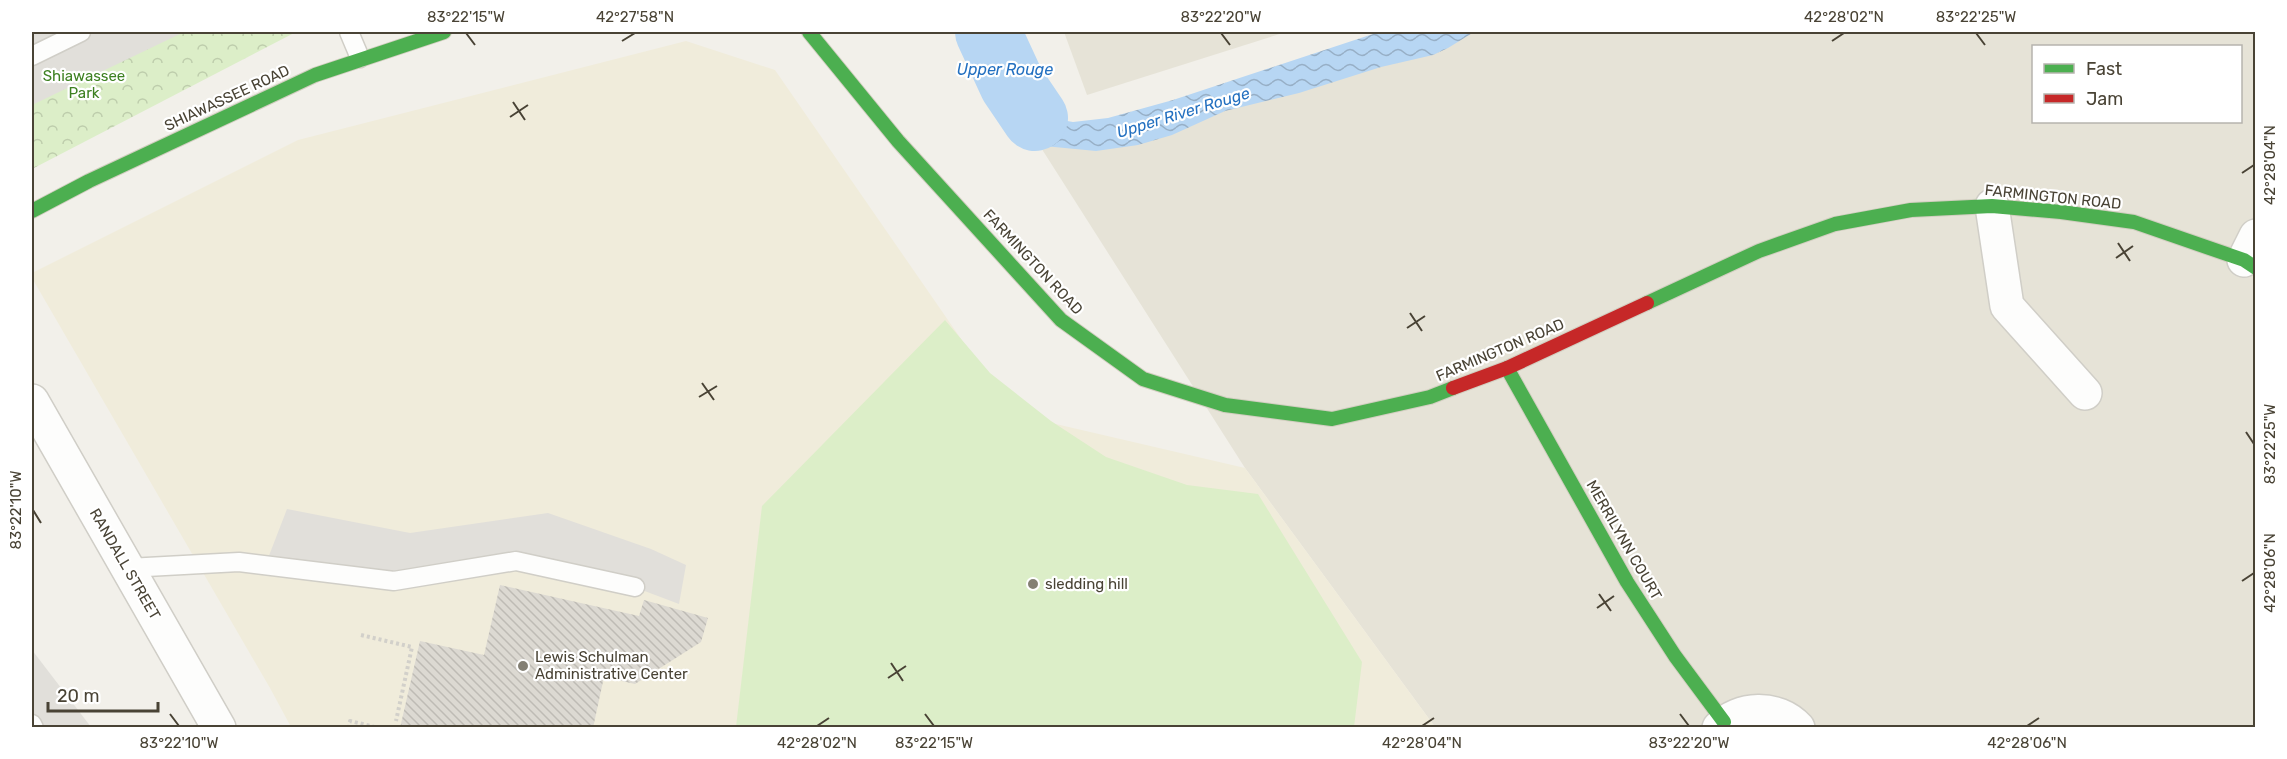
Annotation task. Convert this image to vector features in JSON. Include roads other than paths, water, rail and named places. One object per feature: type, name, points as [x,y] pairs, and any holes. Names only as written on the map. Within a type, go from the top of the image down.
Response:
[{"type":"street","name":"SHIAWASSEE ROAD","points":[[32,211],[88,181],[315,75],[360,58],[444,32]]},
{"type":"street","name":"FARMINGTON ROAD","points":[[809,32],[898,141],[1061,320],[1143,379],[1225,405],[1332,419],[1430,397],[1507,368],[1759,251],[1835,224],[1911,210],[1992,206],[2061,212],[2134,222],[2252,255]]},
{"type":"street","points":[[1992,206],[2007,306],[2085,393]]},
{"type":"street","name":"MERRILYNN COURT","points":[[1507,368],[1627,582],[1722,725]]},
{"type":"street","name":"RANDALL STREET","points":[[32,401],[219,728]]},
{"type":"street","points":[[1722,725],[1742,713],[1760,711],[1778,714],[1798,728]]},
{"type":"lane","points":[[32,56],[81,32]]},
{"type":"lane","points":[[349,32],[360,58]]},
{"type":"lane","points":[[128,568],[238,562],[394,581],[516,561],[634,587]]},
{"type":"water","name":"Upper Rouge","points":[[995,32],[1021,32],[1020,44],[1037,96],[1056,119],[1073,122],[1108,118],[1173,100],[1379,32],[1474,32],[1433,55],[1381,67],[1299,93],[1225,111],[1172,135],[1138,145],[1096,151],[1044,146],[1022,132],[1011,121],[992,95],[982,69],[985,47]]},
{"type":"waterway","name":"Upper River Rouge","points":[[988,32],[1012,84],[1035,118]]},
{"type":"place","name":"sledding hill","points":[[1033,584]]},
{"type":"place","name":"Lewis Schulman Administrative Center","points":[[523,666]]},
{"type":"park label","name":"Shiawassee Park","points":[[84,84]]}]
